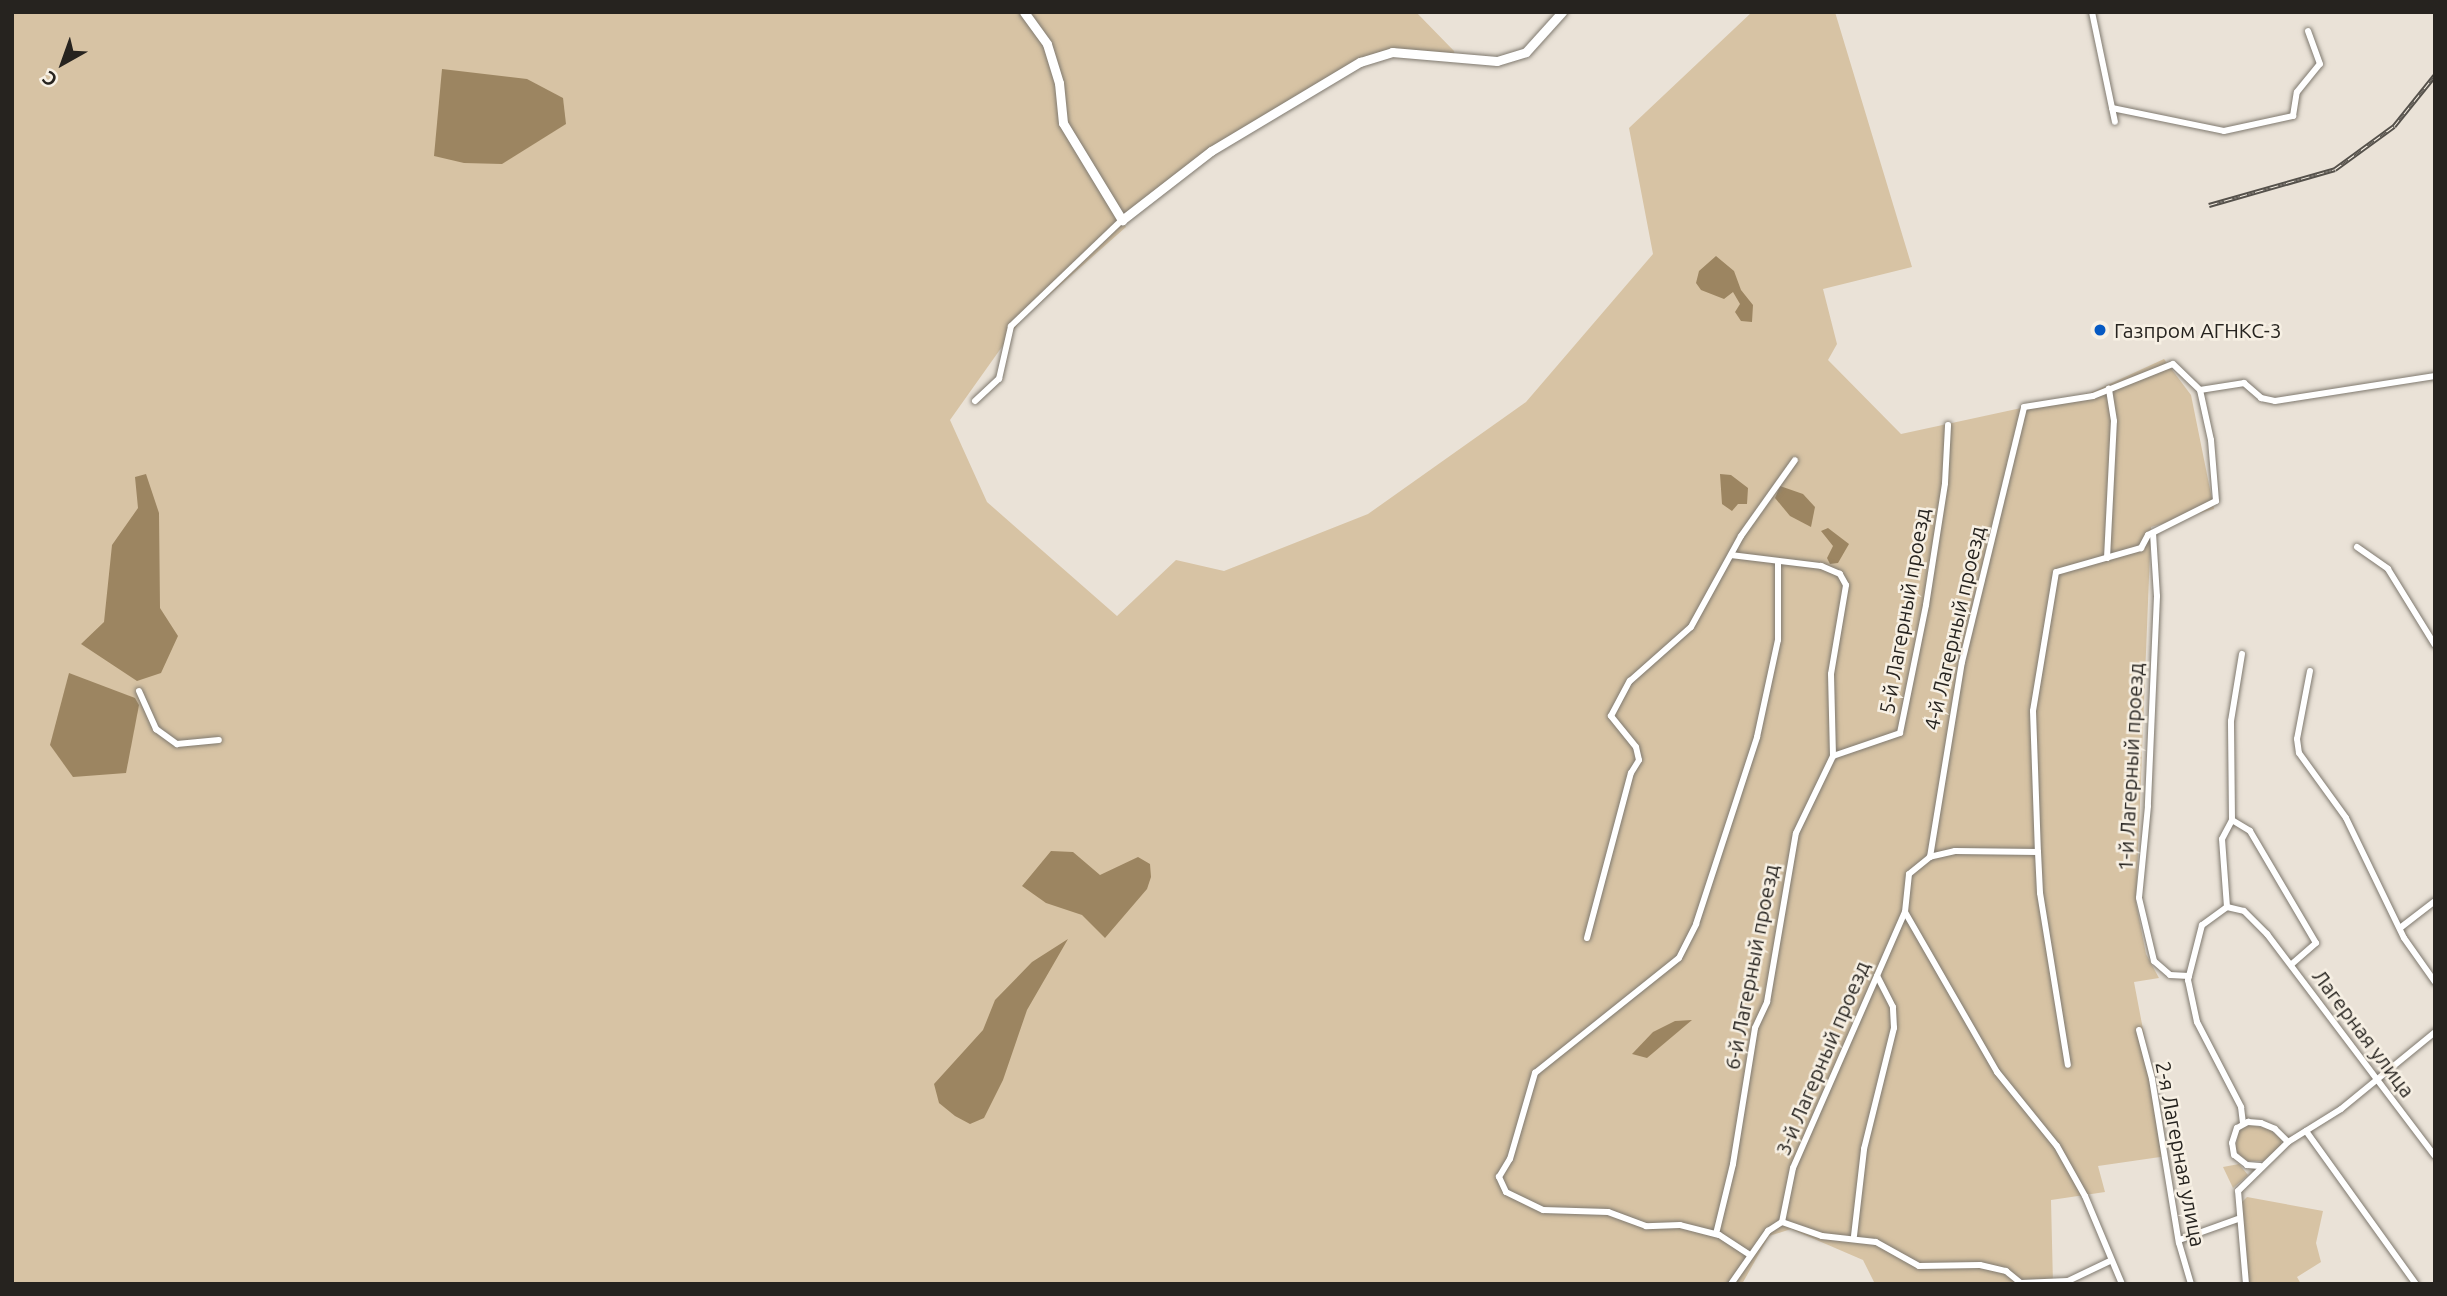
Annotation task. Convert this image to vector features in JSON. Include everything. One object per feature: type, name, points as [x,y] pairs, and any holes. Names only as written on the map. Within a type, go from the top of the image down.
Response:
[{"type":"street","points":[[1024,12],[1047,44],[1059,83],[1063,123],[1122,220]]},
{"type":"street","points":[[975,401],[999,379],[1011,326],[1122,220],[1211,151],[1360,62],[1392,52],[1497,61],[1526,52],[1562,12]]},
{"type":"street","points":[[2092,12],[2115,122]]},
{"type":"street","points":[[2112,108],[2224,131],[2292,116],[2297,92],[2320,64],[2308,31]]},
{"type":"street","points":[[2068,1065],[2040,892],[2033,711],[2056,572],[2107,558],[2141,548],[2153,533],[2216,501],[2211,440],[2200,390],[2173,364],[2109,388],[2114,421],[2107,558]]},
{"type":"street","points":[[2200,390],[2244,383],[2261,398],[2275,401],[2435,376]]},
{"type":"street","name":"4-й Лагерный проезд","points":[[1930,857],[1962,662],[2024,407],[2093,396],[2109,388]]},
{"type":"street","name":"5-й Лагерный проезд","points":[[1833,756],[1900,733],[1926,605],[1945,483],[1948,425]]},
{"type":"street","points":[[1587,938],[1631,773],[1639,760],[1636,747],[1611,716],[1630,681],[1691,627],[1732,555],[1795,460]]},
{"type":"street","name":"1-й Лагерный проезд","points":[[2153,533],[2157,596],[2148,806],[2139,898],[2154,961],[2170,975],[2189,976]]},
{"type":"street","points":[[2357,547],[2388,569],[2435,645]]},
{"type":"street","name":"6-й Лагерный проезд","points":[[1716,1234],[1734,1164],[1755,1028],[1767,1002],[1796,833],[1833,756],[1831,674],[1846,585],[1840,575],[1821,566],[1732,555]]},
{"type":"street","points":[[1750,1255],[1716,1234],[1680,1225],[1646,1226],[1608,1212],[1542,1210],[1506,1192],[1500,1184],[1535,1073],[1679,958],[1696,924],[1757,737],[1779,640],[1778,561]]},
{"type":"street","points":[[2242,654],[2231,721],[2232,820],[2222,839],[2227,907],[2202,925],[2189,976],[2190,1005],[2241,1107],[2243,1124],[2233,1135],[2234,1156],[2247,1165],[2260,1166]]},
{"type":"street","points":[[2310,671],[2297,739],[2299,753],[2346,818],[2400,928],[2435,982]]},
{"type":"street","points":[[139,691],[156,729],[177,744],[219,740]]},
{"type":"street","name":"Лагерная улица","points":[[2232,820],[2250,831],[2316,943],[2292,964]]},
{"type":"street","points":[[1930,857],[1955,851],[2040,855]]},
{"type":"street","name":"3-й Лагерный проезд","points":[[1782,1222],[1793,1168],[1905,912],[1909,874],[1930,857]]},
{"type":"street","points":[[2400,928],[2435,901]]},
{"type":"street","name":"Лагерная улица","points":[[2227,907],[2254,918],[2292,964],[2435,1156]]},
{"type":"street","points":[[1905,912],[1997,1072],[2057,1146],[2085,1196],[2110,1261],[2122,1284]]},
{"type":"street","points":[[1854,1236],[1864,1149],[1894,1028],[1893,1007],[1877,976]]},
{"type":"street","name":"2-я Лагерная улица","points":[[2139,1030],[2191,1284]]},
{"type":"street","points":[[2246,1284],[2238,1219],[2238,1191],[2260,1166],[2288,1142],[2341,1110],[2375,1078],[2435,1032]]},
{"type":"street","points":[[2243,1124],[2270,1126],[2288,1142]]},
{"type":"street","points":[[2306,1131],[2416,1284]]},
{"type":"street","points":[[2182,1239],[2238,1219]]},
{"type":"street","points":[[1731,1284],[1750,1255],[1782,1222],[1822,1236],[1854,1236],[1876,1242],[1919,1266],[1989,1266],[2006,1270],[2021,1283],[2068,1281],[2104,1268],[2110,1261]]},
{"type":"shaded area","points":[[12,12],[1416,12],[1454,51],[1455,57],[1375,55],[1211,151],[1122,220],[1126,227],[1021,320],[950,420],[987,502],[1117,616],[1176,560],[1224,571],[1368,514],[1526,402],[1653,254],[1629,128],[1752,12],[1835,12],[1912,267],[1823,289],[1837,344],[1828,360],[1901,434],[2090,393],[2164,359],[2191,395],[2214,509],[2151,527],[2136,903],[2146,954],[2159,978],[2134,982],[2167,1156],[2098,1166],[2105,1192],[2051,1200],[2053,1284],[1875,1284],[1863,1260],[1791,1229],[1769,1236],[1742,1284],[12,1284]]},
{"type":"shaded area","points":[[442,69],[527,79],[563,98],[566,124],[502,164],[464,163],[434,156]]},
{"type":"shaded area","points":[[1716,256],[1734,271],[1741,290],[1753,305],[1752,322],[1741,321],[1735,312],[1740,304],[1733,292],[1724,299],[1701,290],[1696,283],[1699,271]]},
{"type":"shaded area","points":[[146,474],[159,513],[160,608],[178,636],[161,673],[137,681],[81,644],[104,622],[112,545],[138,508],[135,477]]},
{"type":"shaded area","points":[[1720,474],[1731,475],[1748,488],[1747,504],[1738,504],[1732,511],[1722,504]]},
{"type":"shaded area","points":[[1780,486],[1803,494],[1815,507],[1811,527],[1790,516],[1775,498]]},
{"type":"shaded area","points":[[1828,528],[1849,544],[1838,563],[1830,564],[1827,558],[1833,546],[1821,531]]},
{"type":"shaded area","points":[[69,673],[135,698],[139,705],[126,773],[73,777],[50,745]]},
{"type":"shaded area","points":[[1051,851],[1073,852],[1100,875],[1138,857],[1150,864],[1151,877],[1147,889],[1105,938],[1082,915],[1046,903],[1022,886]]},
{"type":"shaded area","points":[[1068,939],[1027,1010],[1003,1080],[984,1118],[970,1124],[955,1116],[939,1103],[934,1084],[983,1030],[995,1000],[1032,962]]},
{"type":"shaded area","points":[[1692,1020],[1647,1058],[1632,1054],[1653,1032],[1675,1021]]},
{"type":"shaded area","points":[[2250,1125],[2269,1129],[2281,1139],[2281,1145],[2264,1161],[2247,1161],[2235,1151],[2239,1129]]},
{"type":"shaded area","points":[[2239,1164],[2248,1175],[2233,1188],[2223,1167]]},
{"type":"shaded area","points":[[2247,1197],[2323,1211],[2316,1243],[2321,1262],[2297,1277],[2301,1284],[2248,1284],[2240,1204]]},
{"type":"railway","points":[[2209,205],[2335,169],[2394,126],[2435,75]]},
{"type":"place","name":"Газпром АГНКС-3","points":[[2100,330]]}]
